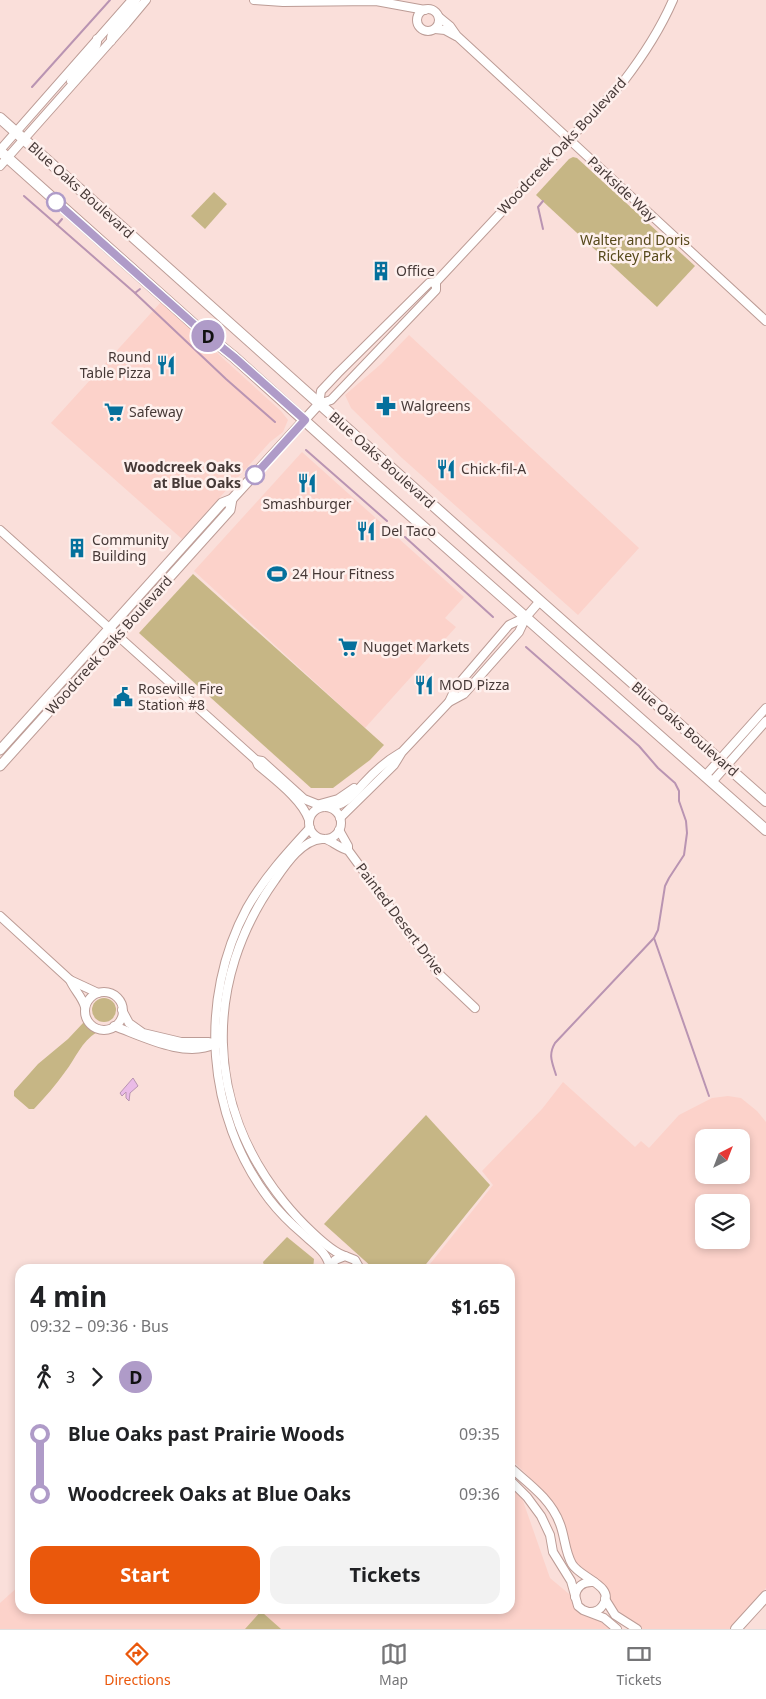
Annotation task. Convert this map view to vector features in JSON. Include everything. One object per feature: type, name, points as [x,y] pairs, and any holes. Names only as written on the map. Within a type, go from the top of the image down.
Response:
[{"type":"main road","name":"Blue Oaks Boulevard","points":[[0,118],[766,801]]},
{"type":"main road","name":"Blue Oaks Boulevard","points":[[2,153],[766,830]]},
{"type":"main road","name":"Woodcreek Oaks Boulevard","points":[[0,750],[222,503],[232,500],[319,404]]},
{"type":"main road","name":"Woodcreek Oaks Boulevard","points":[[0,766],[230,510],[232,500]]},
{"type":"main road","points":[[736,1629],[766,1596]]},
{"type":"street","points":[[0,166],[2,153],[16,132],[132,0]]},
{"type":"street","points":[[111,41],[113,31],[136,0]]},
{"type":"street","points":[[2,153],[24,139],[146,0]]},
{"type":"street","points":[[254,0],[273,2],[376,1],[434,11],[439,17],[435,29],[429,31],[422,30],[412,12],[404,6]]},
{"type":"street","name":"Woodcreek Oaks Boulevard","points":[[436,282],[436,290],[378,352],[330,400],[319,404],[321,391],[429,283],[436,282],[569,140],[635,66],[658,30],[673,0]]},
{"type":"street","points":[[417,19],[419,14],[425,10]]},
{"type":"street","name":"Parkside Way","points":[[439,17],[450,26],[457,36],[766,322]]},
{"type":"street","name":"Parkside Way","points":[[435,29],[445,30],[457,36]]},
{"type":"street","points":[[66,92],[77,71],[96,48],[98,44],[97,39]]},
{"type":"street","points":[[0,530],[256,760],[258,765],[299,802],[307,813],[314,835],[324,839]]},
{"type":"street","points":[[449,702],[464,694],[519,632],[526,617],[540,601]]},
{"type":"street","points":[[340,818],[394,765],[402,752],[449,702],[456,687],[509,625],[526,617]]},
{"type":"street","points":[[723,763],[766,708]]},
{"type":"street","points":[[708,779],[766,721]]},
{"type":"street","points":[[358,1264],[356,1260],[332,1251],[296,1216],[275,1192],[259,1166],[240,1129],[229,1098],[219,1044],[216,1014],[221,982],[236,930],[247,908],[271,872],[310,824],[313,812],[324,806],[336,806],[350,798],[389,759],[402,752]]},
{"type":"street","points":[[256,760],[262,761],[304,798],[336,811],[340,818],[339,830],[334,836],[308,842],[298,852],[278,876],[244,933],[232,970],[219,1044],[218,1074],[226,1112],[247,1165],[280,1213],[322,1251],[329,1264]]},
{"type":"street","name":"Painted Desert Drive","points":[[339,830],[348,846],[348,850],[439,974],[475,1008]]},
{"type":"street","name":"Painted Desert Drive","points":[[324,839],[348,850]]},
{"type":"street","points":[[0,916],[70,980],[98,993]]},
{"type":"street","points":[[70,980],[72,986],[81,995],[86,1016],[91,1024],[100,1029],[114,1026],[120,1019],[122,1010]]},
{"type":"street","points":[[85,1007],[90,998],[98,993],[112,994],[119,1001],[129,1023],[143,1033],[173,1040],[219,1044]]},
{"type":"street","points":[[114,1026],[164,1045],[208,1048],[219,1044]]},
{"type":"street","points":[[333,1264],[335,1260],[345,1256]]},
{"type":"street","points":[[515,1471],[547,1501],[560,1524],[571,1564],[581,1574],[603,1588],[606,1599],[616,1615],[637,1629]]},
{"type":"street","points":[[519,1475],[518,1481],[545,1524],[553,1552],[570,1581],[575,1599],[580,1608],[604,1618],[617,1629]]},
{"type":"street","points":[[515,1485],[527,1497]]},
{"type":"street","points":[[575,1599],[576,1592],[580,1586],[587,1582],[594,1582]]},
{"type":"street","points":[[590,1612],[600,1609],[606,1599]]},
{"type":"shaded area","points":[[161,302],[281,411],[288,420],[283,432],[270,442],[182,539],[51,423]]},
{"type":"shaded area","points":[[409,335],[639,548],[578,615],[402,458],[351,408],[345,395],[381,364]]},
{"type":"shaded area","points":[[302,452],[464,597],[445,618],[456,627],[365,728],[194,571]]},
{"type":"shaded area","points":[[133,1078],[138,1086],[130,1093],[129,1101],[126,1098],[126,1092],[122,1096],[120,1093]]},
{"type":"shaded area","points":[[563,1082],[635,1147],[641,1141],[649,1148],[679,1115],[712,1098],[728,1096],[741,1098],[757,1111],[766,1122],[766,1588],[730,1629],[639,1629],[611,1604],[578,1568],[541,1489],[515,1463],[515,1264],[430,1264],[493,1185],[482,1171],[542,1109]]},
{"type":"shaded area","points":[[515,1490],[522,1498],[550,1578],[611,1629],[0,1629],[0,1603],[15,1590],[15,1614],[515,1614]]},
{"type":"green space","name":"Walter and Doris Rickey Park","points":[[573,157],[577,158],[695,266],[657,307],[536,195]]},
{"type":"green space","points":[[214,192],[227,204],[205,229],[191,216]]},
{"type":"green space","points":[[193,574],[384,745],[370,760],[333,788],[311,788],[139,633]]},
{"type":"green space","points":[[104,998],[112,1002],[116,1010],[112,1018],[104,1022],[96,1018],[92,1010],[96,1002]]},
{"type":"green space","points":[[84,1022],[97,1032],[83,1045],[62,1077],[34,1109],[29,1109],[14,1096],[14,1091],[38,1064],[68,1039]]},
{"type":"green space","points":[[426,1115],[490,1185],[426,1264],[368,1264],[324,1224]]},
{"type":"green space","points":[[287,1237],[314,1259],[314,1264],[264,1264],[263,1262]]},
{"type":"green space","points":[[258,1614],[264,1614],[281,1629],[245,1629]]},
{"type":"waterway","points":[[32,87],[110,0]]},
{"type":"waterway","points":[[24,196],[135,293],[226,379],[275,422]]},
{"type":"waterway","points":[[543,201],[538,207],[543,229]]},
{"type":"waterway","points":[[57,225],[62,219]]},
{"type":"waterway","points":[[135,293],[140,289]]},
{"type":"waterway","points":[[306,450],[387,521]]},
{"type":"waterway","points":[[405,537],[493,617]]},
{"type":"waterway","points":[[526,647],[639,746],[658,768],[675,783],[679,791],[679,801],[686,821],[687,833],[684,855],[665,886],[658,930],[654,938],[555,1043],[551,1055],[556,1075]]},
{"type":"waterway","points":[[654,938],[709,1096]]},
{"type":"bus line","name":"D","points":[[56,202],[305,420],[255,475]]},
{"type":"place","name":"Office","points":[[381,271]]},
{"type":"place","name":"Round Table Pizza","points":[[166,365]]},
{"type":"place","name":"Walgreens","points":[[386,406]]},
{"type":"place","name":"Safeway","points":[[114,412]]},
{"type":"place","name":"Chick-fil-A","points":[[446,469]]},
{"type":"place","name":"Woodcreek Oaks at Blue Oaks","points":[[255,475]]},
{"type":"place","name":"Smashburger","points":[[307,483]]},
{"type":"place","name":"Del Taco","points":[[366,531]]},
{"type":"place","name":"Community Building","points":[[77,548]]},
{"type":"place","name":"24 Hour Fitness","points":[[277,574]]},
{"type":"place","name":"Nugget Markets","points":[[348,647]]},
{"type":"place","name":"MOD Pizza","points":[[424,685]]},
{"type":"place","name":"Roseville Fire Station #8","points":[[123,697]]}]
